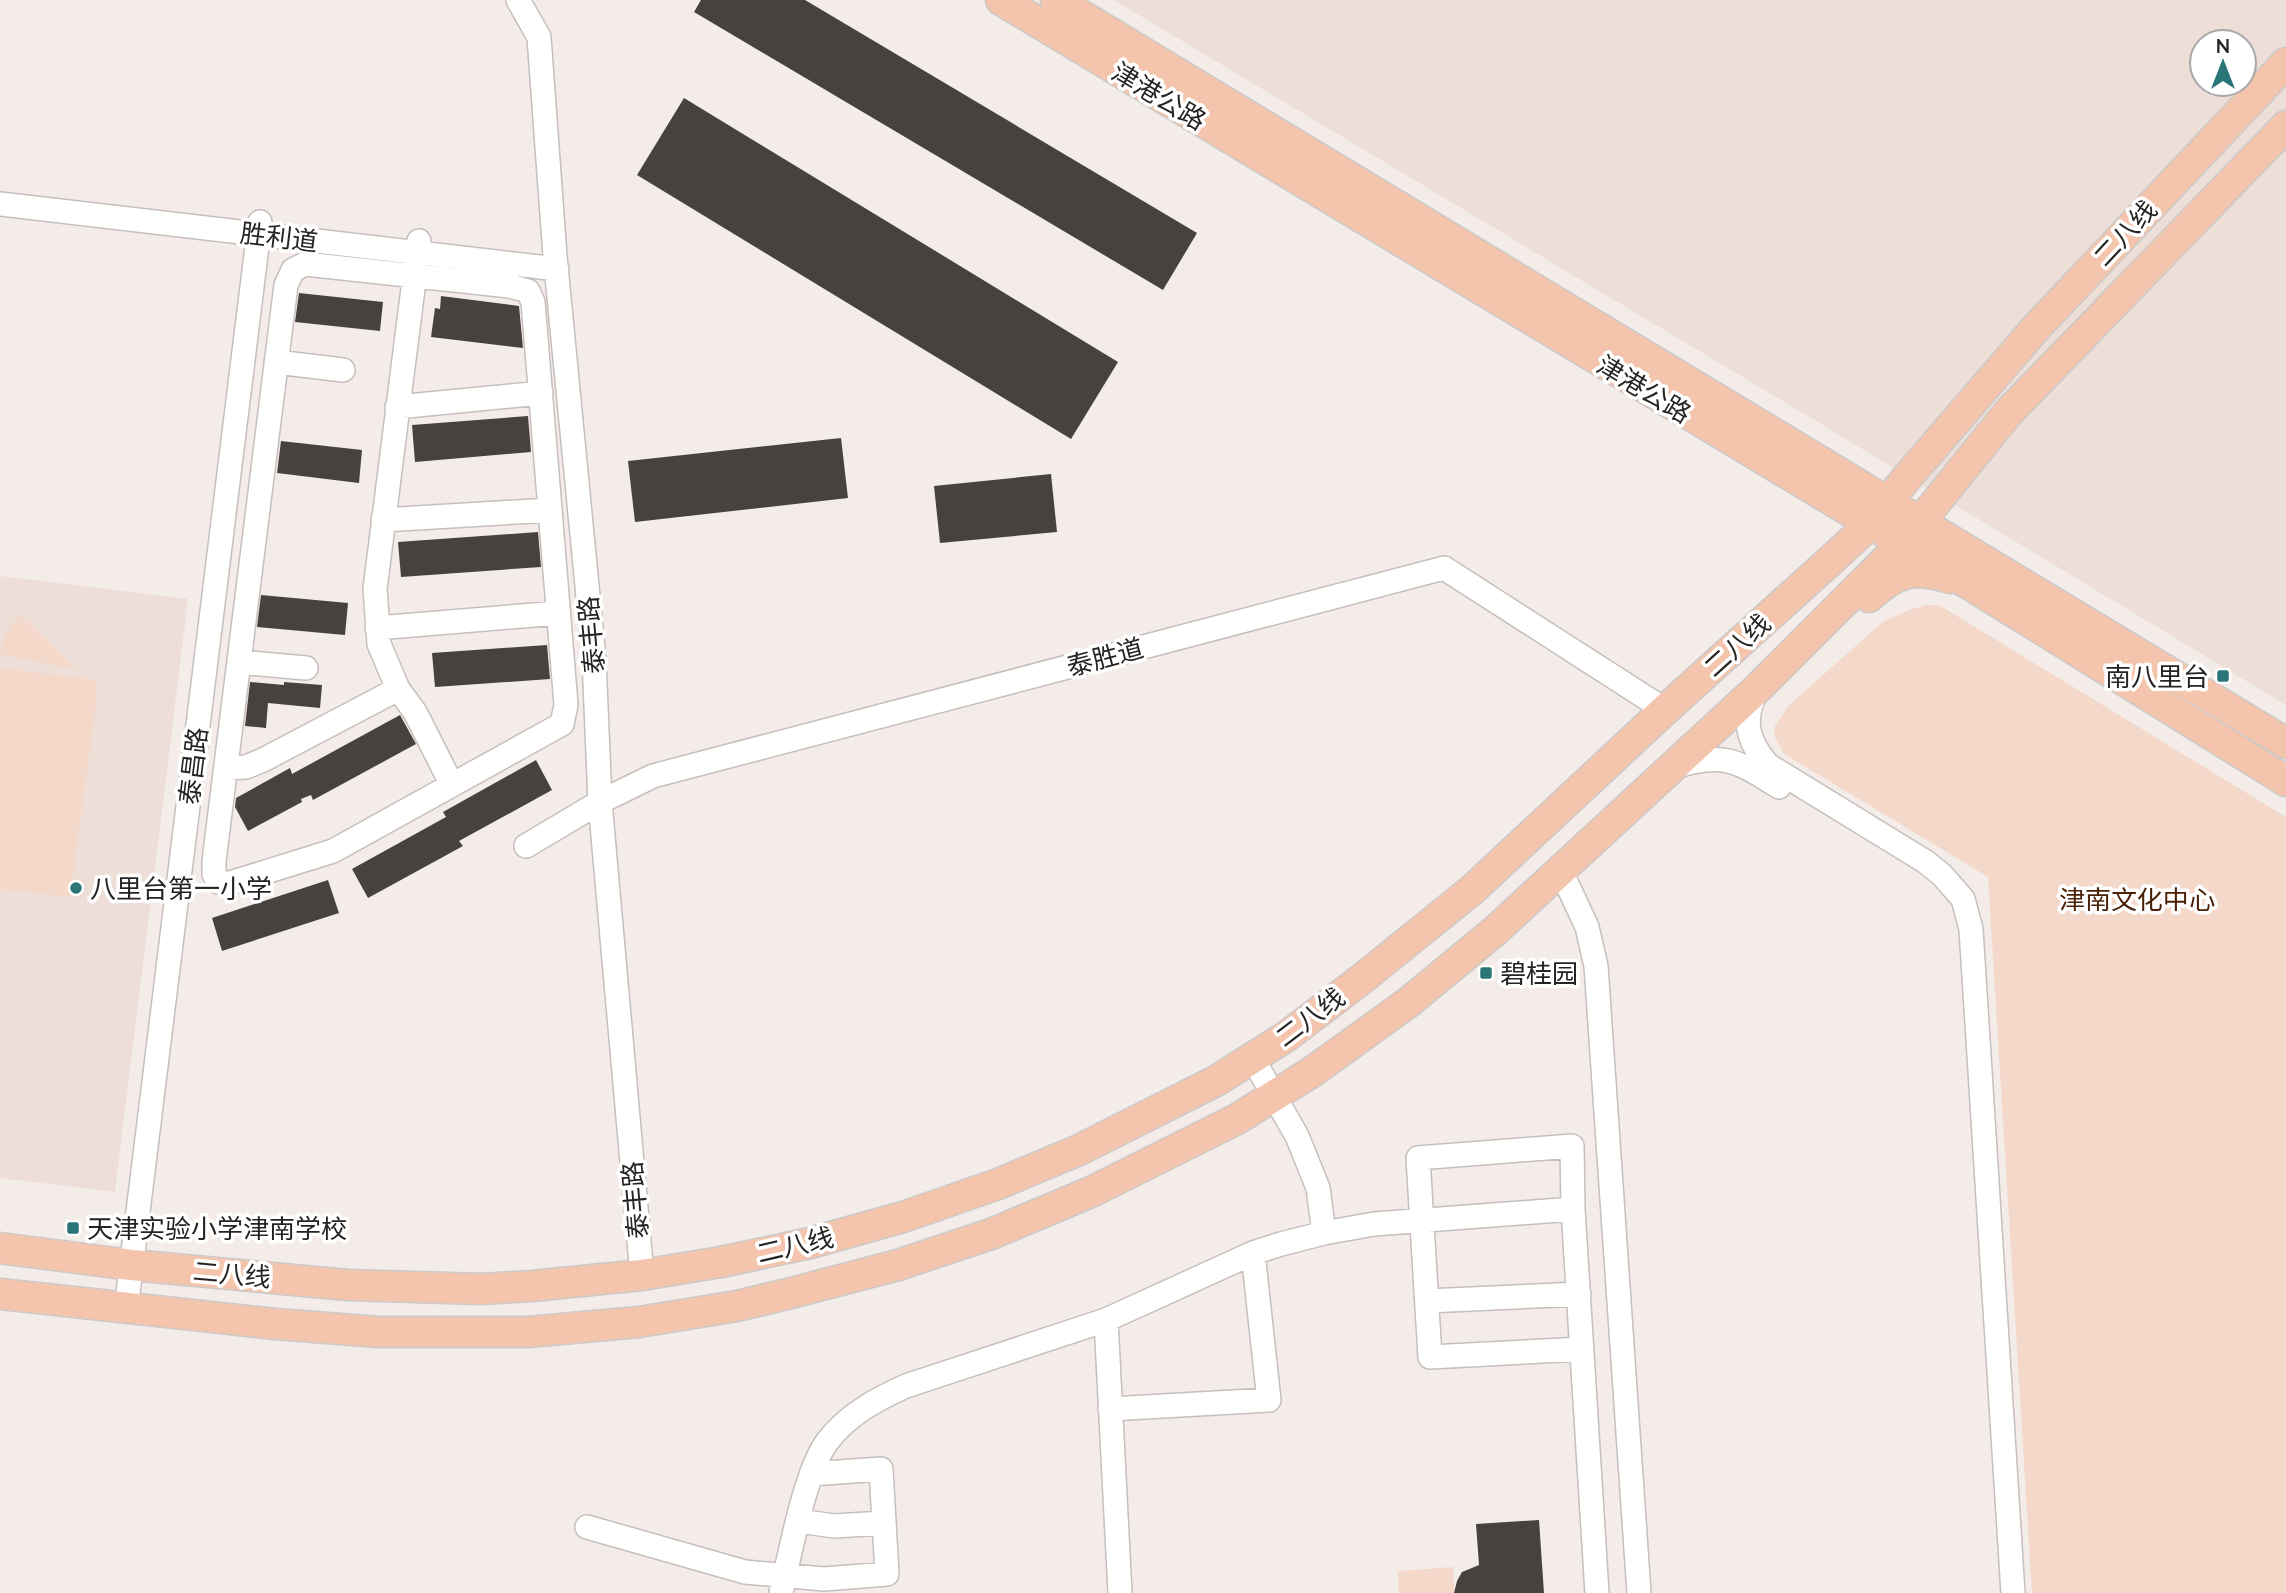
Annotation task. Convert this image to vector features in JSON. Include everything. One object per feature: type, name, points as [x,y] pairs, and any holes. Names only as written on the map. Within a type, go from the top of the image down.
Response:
[{"type":"main road","name":"津港公路","points":[[1001,0],[1895,526]]},
{"type":"main road","name":"津港公路","points":[[1056,0],[1805,452],[1964,582],[2286,781]]},
{"type":"main road","name":"二八线","points":[[1895,526],[1905,480],[2034,331],[2286,63]]},
{"type":"main road","name":"二八线","points":[[0,1294],[276,1325],[378,1332],[528,1332],[592,1327],[737,1306],[898,1265],[991,1234],[1091,1192],[1237,1119],[1275,1097],[1409,1002],[1496,930],[1758,688],[1895,526],[2286,126]]},
{"type":"main road","name":"二八线","points":[[0,1248],[131,1265],[348,1285],[431,1288],[531,1286],[642,1275],[810,1243],[903,1217],[998,1184],[1079,1150],[1216,1081],[1253,1059],[1341,995],[1472,890],[1841,551],[1895,526]]},
{"type":"main road","points":[[1895,526],[2054,616],[2113,637],[2286,743]]},
{"type":"main road","points":[[1758,688],[1795,663],[1893,577],[1908,572],[1924,572],[1964,582]]},
{"type":"street","name":"泰丰路","points":[[517,0],[540,37],[556,262],[594,658],[600,802],[642,1275]]},
{"type":"street","name":"胜利道","points":[[0,192],[260,228],[556,262]]},
{"type":"street","name":"胜利道","points":[[0,204],[260,228]]},
{"type":"street","name":"泰昌路","points":[[126,1309],[260,228]]},
{"type":"street","points":[[418,247],[375,589],[377,628],[379,644],[398,689],[415,712],[452,785]]},
{"type":"street","points":[[304,264],[414,276],[510,286],[528,291],[533,302],[566,705],[562,724],[333,851],[230,883],[218,882],[214,874],[226,768],[286,285],[293,270],[304,264]]},
{"type":"street","points":[[276,362],[344,370]]},
{"type":"street","points":[[397,407],[541,393]]},
{"type":"street","points":[[383,520],[550,510]]},
{"type":"street","name":"泰胜道","points":[[526,846],[600,802],[653,776],[1444,568],[1665,710]]},
{"type":"street","points":[[377,628],[558,613]]},
{"type":"street","points":[[239,662],[306,668]]},
{"type":"street","points":[[1758,688],[1751,701],[1748,727],[1757,752],[1768,765],[1926,862],[1955,888],[1968,915],[2012,1593]]},
{"type":"street","points":[[226,768],[246,767],[263,761],[398,689]]},
{"type":"street","points":[[1671,768],[1714,758],[1745,766],[1925,874],[1948,900],[1958,929],[1999,1593]]},
{"type":"street","points":[[1561,871],[1587,927],[1596,966],[1639,1593]]},
{"type":"street","points":[[1253,1059],[1297,1136],[1318,1188],[1324,1233]]},
{"type":"street","points":[[1582,1349],[1430,1357],[1418,1158],[1572,1146],[1573,1209],[1579,1294],[1597,1593]]},
{"type":"street","points":[[783,1584],[811,1474],[827,1442],[848,1420],[876,1399],[906,1386],[1106,1320],[1253,1252],[1324,1233],[1374,1224],[1573,1209]]},
{"type":"street","points":[[1111,1409],[1269,1400],[1253,1252]]},
{"type":"street","points":[[1427,1301],[1579,1294]]},
{"type":"street","points":[[1106,1320],[1120,1593]]},
{"type":"street","points":[[587,1528],[783,1584],[887,1574],[881,1469],[811,1474]]},
{"type":"street","points":[[799,1521],[834,1526],[884,1523]]},
{"type":"shaded area","points":[[1114,0],[2286,0],[2286,705],[1811,418]]},
{"type":"shaded area","name":"八里台第一小学","points":[[0,576],[188,599],[115,1192],[0,1178]]},
{"type":"green space","name":"津南文化中心","points":[[1927,605],[1939,605],[2286,817],[2286,1593],[2032,1593],[1988,877],[1784,754],[1775,738],[1774,728],[1789,705],[1884,621]]},
{"type":"green space","points":[[19,614],[74,664],[73,669],[0,654],[4,637]]},
{"type":"green space","points":[[0,668],[96,680],[97,697],[70,897],[0,889]]},
{"type":"green space","points":[[1453,1567],[1454,1593],[1399,1593],[1398,1571]]},
{"type":"building","points":[[701,0],[805,0],[1197,233],[1163,290],[694,12]]},
{"type":"building","points":[[684,98],[1118,362],[1071,439],[637,175]]},
{"type":"building","points":[[299,293],[383,302],[380,331],[295,322]]},
{"type":"building","points":[[441,296],[519,306],[523,348],[431,337],[435,308],[440,309]]},
{"type":"building","points":[[528,416],[531,452],[415,462],[412,425]]},
{"type":"building","points":[[841,438],[848,498],[635,522],[628,461]]},
{"type":"building","points":[[281,441],[362,450],[359,483],[277,473]]},
{"type":"building","points":[[1051,474],[1057,532],[940,543],[934,486]]},
{"type":"building","points":[[538,532],[541,567],[401,577],[398,542]]},
{"type":"building","points":[[261,595],[348,603],[345,635],[257,627]]},
{"type":"building","points":[[547,645],[550,679],[435,687],[432,653]]},
{"type":"building","points":[[250,682],[322,685],[320,708],[268,703],[266,728],[245,726]]},
{"type":"building","points":[[400,715],[416,744],[313,800],[311,795],[301,799],[302,802],[248,831],[235,807],[236,798],[290,768],[292,774]]},
{"type":"building","points":[[536,760],[552,790],[459,841],[463,846],[368,898],[352,869],[446,817],[443,812]]},
{"type":"building","points":[[328,880],[339,913],[222,951],[212,918]]},
{"type":"building","points":[[1539,1520],[1544,1593],[1454,1593],[1462,1572],[1479,1565],[1476,1524]]},
{"type":"place","name":"南八里台","points":[[2223,676]]},
{"type":"place","name":"八里台第一小学","points":[[76,888]]},
{"type":"place","name":"碧桂园","points":[[1486,973]]},
{"type":"place","name":"天津实验小学津南学校","points":[[73,1228]]}]
